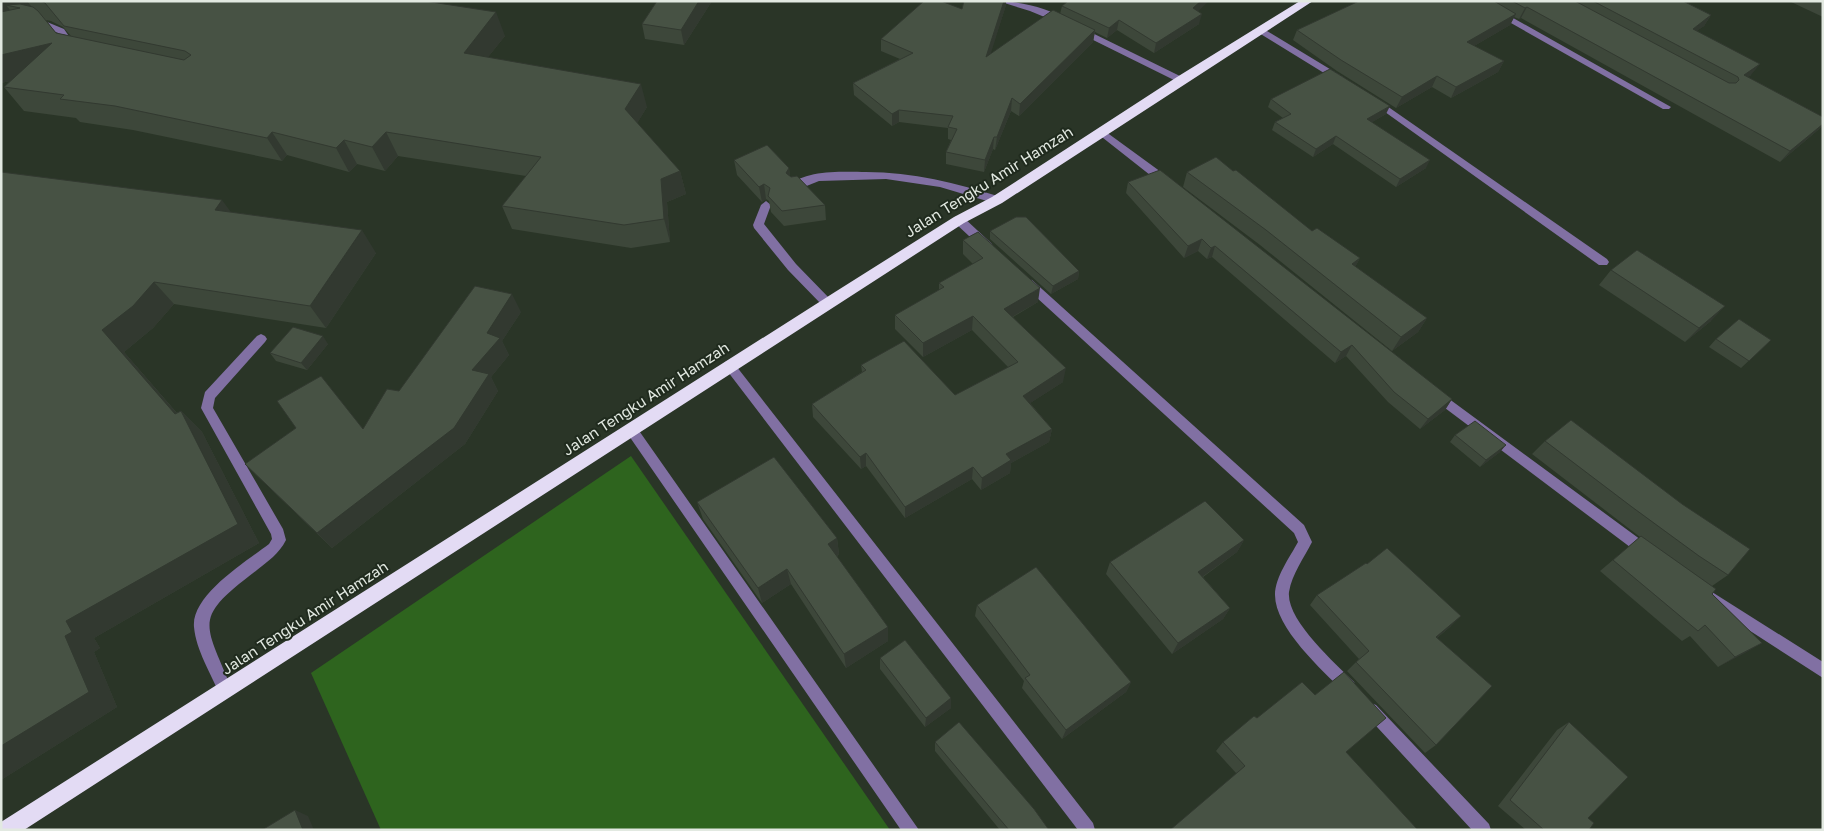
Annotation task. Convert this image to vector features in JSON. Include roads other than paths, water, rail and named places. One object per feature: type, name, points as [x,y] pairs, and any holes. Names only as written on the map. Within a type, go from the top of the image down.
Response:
[{"type":"highway","name":"Jalan Tengku Amir Hamzah","points":[[6,830],[729,365],[959,220],[997,200],[1181,80],[1308,1]]},
{"type":"street","points":[[1002,1],[1023,5],[1052,17],[1181,80]]},
{"type":"street","points":[[1476,1],[1666,107]]},
{"type":"street","points":[[1,28],[36,24],[55,27],[74,51],[78,53]]},
{"type":"street","points":[[1262,31],[1352,86]]},
{"type":"street","points":[[1368,96],[1392,111],[1603,262]]},
{"type":"street","points":[[1102,132],[1178,191]]},
{"type":"street","points":[[794,187],[808,178],[871,174],[944,183],[997,200]]},
{"type":"street","points":[[766,205],[758,225],[792,267],[827,303]]},
{"type":"street","points":[[959,220],[996,254]]},
{"type":"street","points":[[1018,274],[1299,529],[1305,542],[1283,588],[1281,597],[1284,608],[1293,624],[1358,697],[1483,830]]},
{"type":"street","points":[[225,690],[202,632],[201,616],[211,600],[274,548],[279,540],[278,533],[207,408],[207,403],[209,396],[261,339]]},
{"type":"street","points":[[729,365],[1087,828]]},
{"type":"street","points":[[1430,390],[1660,562]]},
{"type":"street","points":[[632,429],[912,830]]},
{"type":"street","points":[[1700,590],[1823,671]]}]
